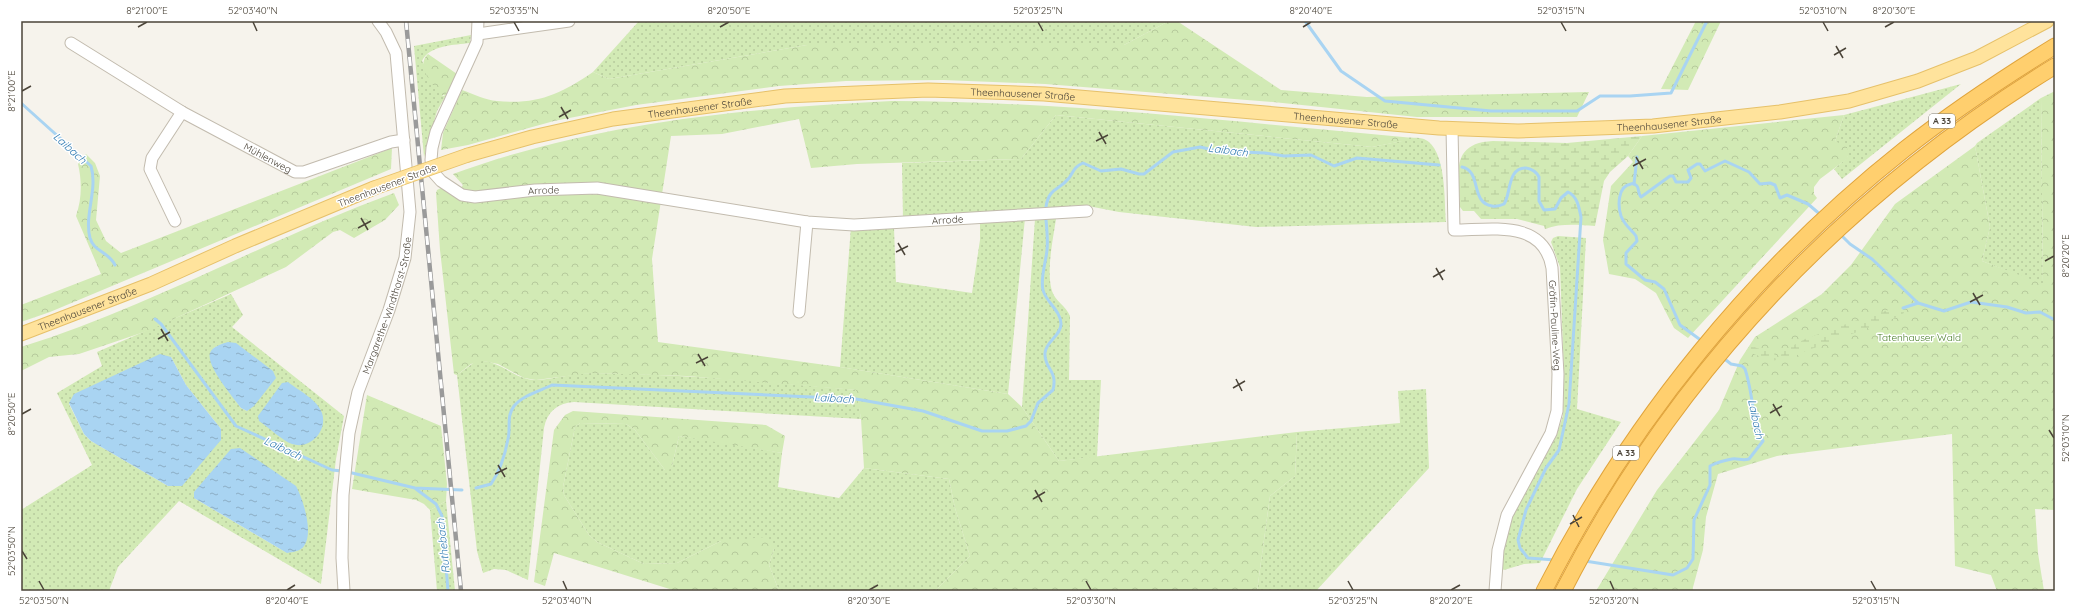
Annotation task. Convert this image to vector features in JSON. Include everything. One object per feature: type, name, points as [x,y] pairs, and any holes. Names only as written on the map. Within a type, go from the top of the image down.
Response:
[{"type":"highway","name":"A 33","points":[[1544,591],[1563,555],[1601,491],[1650,416],[1696,355],[1717,330],[1812,230],[1904,150],[1956,111],[2007,76],[2055,46]]},
{"type":"highway","name":"A 33","points":[[1563,591],[1608,508],[1641,458],[1708,366],[1774,292],[1849,218],[1909,167],[1964,125],[2055,66]]},
{"type":"main road","name":"Theenhausener Straße","points":[[21,334],[151,284],[235,246],[374,188],[468,155],[532,137],[613,119],[785,96],[913,91],[1044,94],[1326,119],[1452,128],[1533,131],[1653,126],[1780,112],[1849,101],[1918,81],[1977,58],[2046,21]]},
{"type":"street","name":"Margarethe-Windthorst-Straße","points":[[343,590],[342,558],[345,460],[353,411],[358,392],[389,310],[406,258],[410,212],[396,53],[386,32],[378,21]]},
{"type":"street","name":"Arrode","points":[[478,21],[478,34],[468,63],[436,132],[432,148],[431,160],[433,172],[450,189],[462,195],[475,197],[535,190],[597,188],[807,222],[854,225],[1087,211]]},
{"type":"street","points":[[478,34],[569,21]]},
{"type":"street","name":"Mühlenweg","points":[[71,43],[182,112],[282,166],[299,173],[391,142],[404,140]]},
{"type":"street","points":[[175,221],[150,169],[152,158],[182,112]]},
{"type":"street","name":"Gräfin-Pauline-Weg","points":[[1452,128],[1454,230],[1500,230],[1527,233],[1544,245],[1551,259],[1552,268],[1558,380],[1557,411],[1551,433],[1513,501],[1505,520],[1498,550],[1495,591]]},
{"type":"street","points":[[799,312],[807,222]]},
{"type":"green space","points":[[639,21],[1169,21],[1124,45],[807,45],[609,79],[593,72]]},
{"type":"green space","points":[[1169,21],[1177,21],[1281,90],[1367,97],[1589,92],[1577,117],[1417,117],[1273,102],[1045,84],[943,80],[846,81],[779,86],[636,105],[554,121],[468,145],[441,150],[443,133],[462,90],[493,100],[511,102],[524,101],[537,99],[559,92],[593,72],[609,79],[807,45],[1124,45]]},
{"type":"green space","points":[[1696,21],[1721,21],[1688,90],[1661,89]]},
{"type":"green space","points":[[471,35],[470,43],[450,45],[436,49],[425,56],[422,61],[443,96],[446,95],[437,111],[424,157],[414,46]]},
{"type":"green space","points":[[428,54],[457,74],[446,95],[440,95],[426,75],[423,64],[424,59]]},
{"type":"green space","points":[[1961,84],[1842,179],[1834,169],[1848,157],[1835,141],[1844,115]]},
{"type":"green space","name":"Tatenhauser Wald","points":[[2055,91],[2055,510],[2035,509],[2038,553],[2044,591],[1997,591],[1991,575],[1955,566],[1952,434],[1777,456],[1718,474],[1706,517],[1703,550],[1692,591],[1596,591],[1657,490],[1719,410],[1740,360],[1755,337],[1822,294],[1851,265],[1895,204],[1975,146],[1990,227],[1982,261],[2043,284],[2041,98]]},
{"type":"green space","points":[[2041,98],[2043,285],[1982,261],[1990,227],[1975,146],[1977,143]]},
{"type":"green space","points":[[892,101],[956,102],[1084,108],[1403,137],[1403,141],[1372,147],[1056,115],[1021,159],[857,164],[811,168],[799,119],[722,134],[671,136],[652,259],[658,342],[840,367],[1008,394],[1022,407],[1059,461],[1297,432],[1295,476],[1270,496],[1257,591],[935,591],[970,556],[955,508],[949,479],[864,468],[861,419],[856,390],[686,376],[591,373],[536,380],[524,378],[498,364],[483,361],[471,364],[457,375],[454,374],[440,250],[436,193],[437,190],[441,188],[456,196],[463,185],[453,174],[559,142],[614,130],[669,121],[781,108]]},
{"type":"green space","points":[[1056,115],[1372,147],[1402,141],[1403,137],[1422,138],[1431,145],[1437,153],[1441,164],[1446,222],[1256,227],[1119,212],[1083,205],[903,219],[902,163],[1021,159]]},
{"type":"green space","points":[[1844,115],[1835,141],[1847,147],[1848,158],[1820,179],[1814,187],[1814,194],[1817,198],[1688,338],[1674,328],[1656,293],[1635,279],[1609,274],[1603,240],[1611,186],[1633,162],[1628,156],[1642,136]]},
{"type":"green space","points":[[1642,136],[1628,156],[1610,172],[1604,181],[1595,226],[1563,225],[1545,229],[1544,226],[1517,219],[1481,219],[1474,211],[1463,211],[1460,207],[1458,173],[1460,163],[1463,154],[1469,148],[1479,143],[1493,141],[1567,143]]},
{"type":"green space","points":[[392,148],[391,169],[50,312],[21,322],[21,305],[101,274],[76,216],[81,190],[78,164],[86,154],[95,163],[100,176],[96,220],[106,241],[121,253]]},
{"type":"green space","points":[[394,193],[399,205],[385,220],[354,238],[340,230],[333,232],[286,267],[150,330],[79,354],[49,357],[21,371],[21,347],[116,313],[347,211]]},
{"type":"green space","points":[[1025,218],[1008,394],[840,367],[851,227],[894,228],[896,282],[972,293],[980,240],[980,220]]},
{"type":"green space","points":[[1035,219],[1056,219],[1050,265],[1050,283],[1053,295],[1066,309],[1070,316],[1069,380],[1101,380],[1097,457],[1059,461],[1022,407]]},
{"type":"green space","points":[[1558,236],[1586,238],[1577,409],[1621,422],[1577,489],[1540,563],[1524,564],[1504,570],[1501,568],[1506,533],[1517,504],[1556,437],[1563,416],[1564,375],[1560,267],[1551,242],[1553,238]]},
{"type":"green space","points":[[231,294],[243,315],[232,327],[344,416],[336,459],[321,584],[179,501],[118,567],[109,591],[21,591],[21,510],[92,465],[57,393],[102,366],[97,352]],"holes":[[[222,344],[247,411],[241,408],[216,373],[210,354],[214,348]],[[171,357],[186,385],[221,429],[168,486],[91,441],[84,434],[69,404]],[[194,492],[287,553],[194,498]]]},
{"type":"green space","points":[[1899,307],[1903,308],[1904,313],[1895,318],[1803,352],[1790,359],[1781,361],[1780,357],[1783,351],[1805,339],[1871,315]]},
{"type":"green space","points":[[1750,346],[1774,353],[1776,360],[1772,361],[1746,351]]},
{"type":"green space","points":[[476,361],[492,363],[521,377],[536,380],[586,373],[659,375],[857,390],[861,419],[574,402],[558,406],[550,413],[545,422],[528,580],[506,570],[494,569],[483,573],[477,551],[457,375]]},
{"type":"green space","points":[[1426,389],[1429,468],[1316,591],[1257,591],[1270,496],[1295,476],[1297,432],[1400,423],[1398,391]]},
{"type":"green space","points":[[367,395],[441,426],[447,484],[446,501],[430,510],[424,504],[416,500],[352,489]]},
{"type":"green space","points":[[573,411],[766,425],[785,436],[782,453],[679,436],[672,466],[669,470],[665,470],[635,430],[626,424],[580,423],[575,427],[563,487],[564,495],[589,535],[597,542],[644,564],[677,563],[721,541],[768,537],[774,549],[769,565],[779,591],[676,591],[554,553],[545,586],[534,582],[554,430],[565,415]]},
{"type":"green space","points":[[580,423],[626,424],[635,430],[665,470],[672,466],[679,436],[717,441],[782,453],[778,487],[839,498],[864,468],[949,479],[955,508],[970,556],[935,591],[779,591],[769,565],[774,549],[721,541],[677,563],[644,564],[597,542],[589,535],[564,495],[563,487],[575,427]]},
{"type":"green space","points":[[446,501],[455,591],[437,591],[430,510]]},
{"type":"water","points":[[228,342],[236,343],[273,371],[276,378],[254,406],[247,411],[241,408],[227,389],[212,366],[210,359],[210,353],[213,349]]},
{"type":"water","points":[[160,354],[171,357],[186,385],[221,429],[221,440],[182,486],[168,486],[91,441],[84,434],[69,403],[74,394]]},
{"type":"water","points":[[288,382],[312,399],[320,408],[322,413],[323,420],[320,432],[311,442],[305,444],[299,445],[288,442],[259,421],[258,416],[282,383]]},
{"type":"water","points":[[240,448],[296,486],[302,499],[308,525],[307,540],[301,549],[287,553],[194,498],[194,492],[231,449]]},
{"type":"waterway","points":[[1305,21],[1341,71],[1385,101],[1491,111],[1577,111],[1600,96],[1630,96],[1671,93],[1707,21]]},
{"type":"waterway","name":"Laibach","points":[[21,103],[91,166],[93,184],[89,220],[90,238],[92,243],[109,257],[115,265]]},
{"type":"waterway","name":"Laibach","points":[[1046,207],[1047,201],[1052,192],[1065,182],[1076,168],[1083,163],[1101,171],[1121,169],[1144,174],[1173,152],[1200,147],[1218,151],[1265,153],[1284,156],[1311,155],[1334,166],[1357,158],[1439,165]]},
{"type":"waterway","points":[[1634,184],[1637,157]]},
{"type":"waterway","name":"Laibach","points":[[1702,341],[1680,325],[1664,289],[1655,282],[1645,280],[1626,264],[1626,253],[1637,241],[1636,236],[1626,225],[1621,216],[1619,202],[1623,189],[1626,186],[1635,184],[1638,187],[1641,197],[1670,176],[1673,176],[1676,182],[1688,182],[1691,178],[1688,170],[1697,164],[1700,164],[1705,171],[1725,161],[1749,172],[1760,184],[1770,183],[1775,185],[1780,198],[1787,195],[1808,204],[1822,216]]},
{"type":"waterway","name":"Laibach","points":[[1462,167],[1472,174],[1478,193],[1485,204],[1492,206],[1500,206],[1504,204],[1510,182],[1516,172],[1520,169],[1526,168],[1534,171],[1539,177],[1539,201],[1544,210],[1555,209],[1561,198],[1568,192],[1574,197],[1580,210],[1581,217],[1569,404],[1559,450],[1546,468],[1526,510],[1518,540],[1520,548],[1528,558],[1555,560]]},
{"type":"waterway","name":"Laibach","points":[[476,488],[491,484],[497,474],[502,463],[509,435],[509,418],[514,406],[527,396],[552,385],[856,399],[923,411],[982,431],[1007,431],[1026,426],[1031,421],[1038,403],[1053,390],[1054,378],[1045,358],[1045,353],[1048,345],[1059,332],[1061,324],[1059,315],[1047,299],[1042,285],[1047,246],[1046,220]]},
{"type":"waterway","name":"Laibach","points":[[1840,234],[1850,244],[1872,259],[1918,303],[1944,311],[1971,302],[2007,307],[2026,313],[2040,312],[2055,320]]},
{"type":"waterway","points":[[1903,308],[1918,303]]},
{"type":"waterway","name":"Laibach","points":[[155,319],[161,324],[236,426],[332,470],[342,471]]},
{"type":"waterway","name":"Laibach","points":[[1585,561],[1673,575],[1687,568],[1693,559],[1694,520],[1710,485],[1710,466],[1732,459],[1749,459],[1763,441],[1759,433],[1745,369],[1742,366],[1731,364],[1722,357]]},
{"type":"waterway","name":"Laibach","points":[[348,472],[415,488],[462,490]]},
{"type":"waterway","name":"Ruthebach","points":[[416,489],[436,504],[442,516],[448,591]]},
{"type":"railway","points":[[406,21],[461,591]]}]
